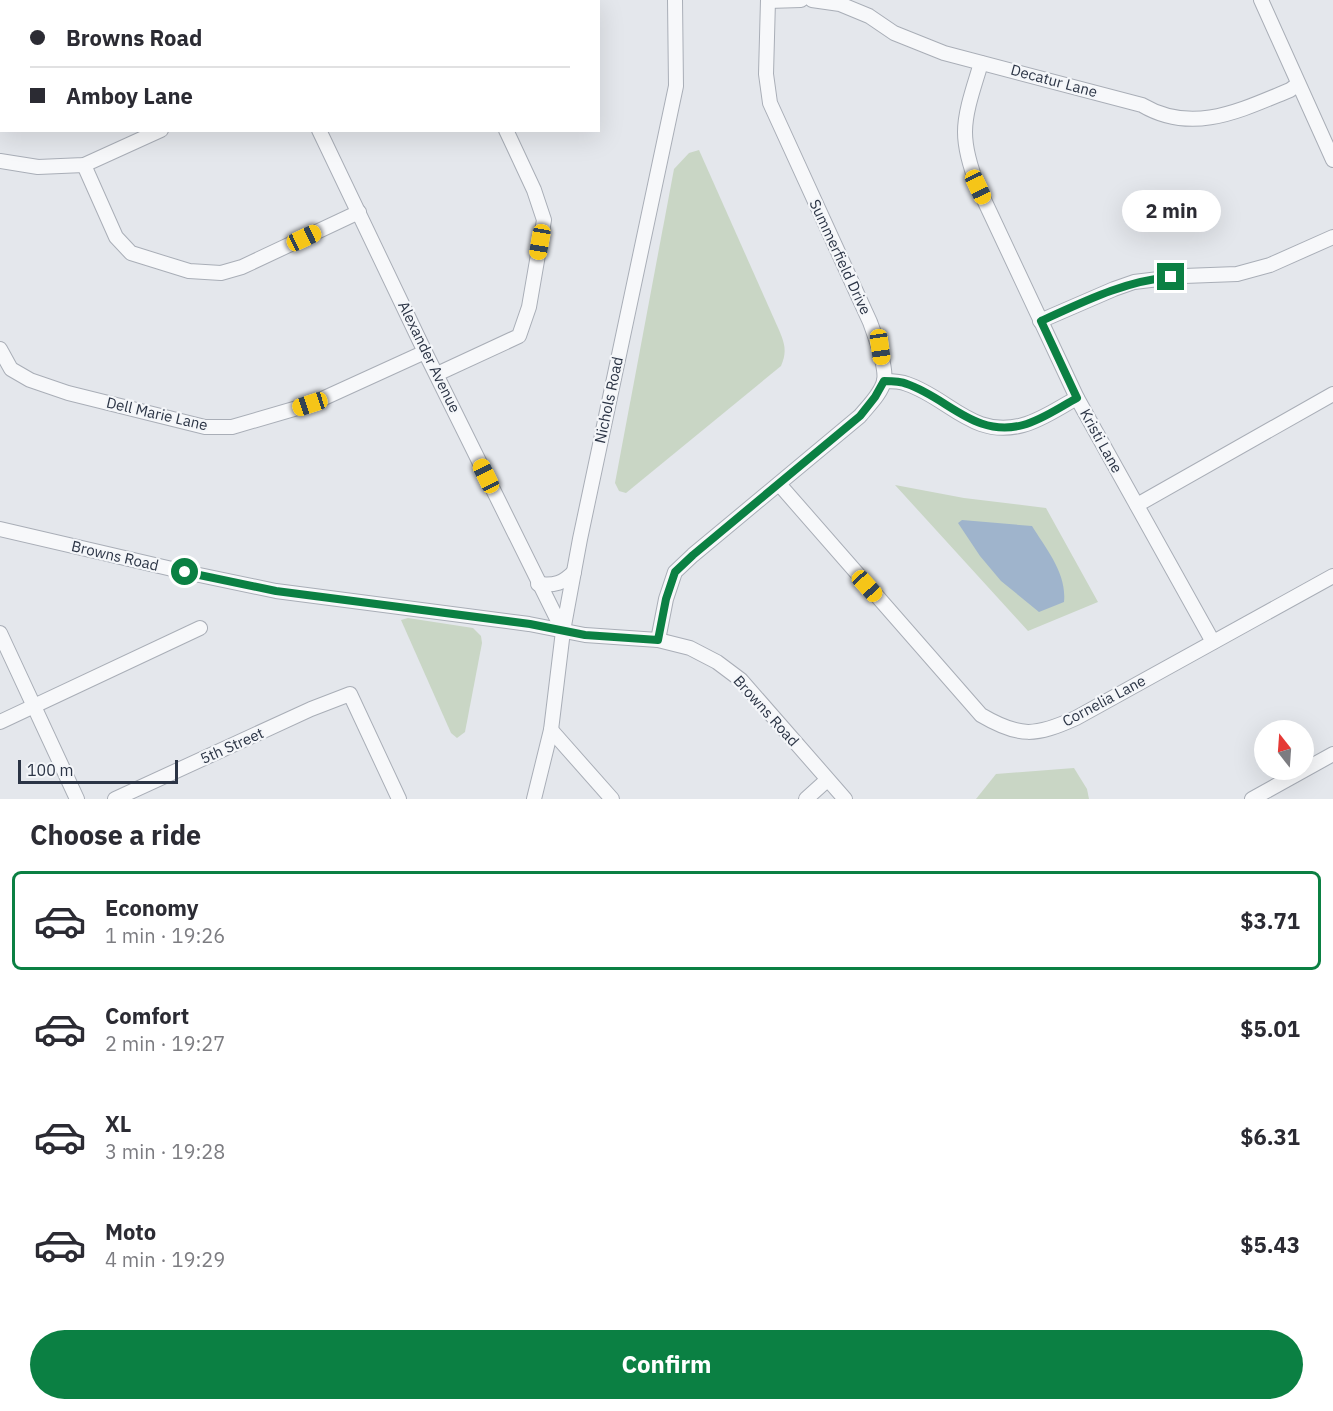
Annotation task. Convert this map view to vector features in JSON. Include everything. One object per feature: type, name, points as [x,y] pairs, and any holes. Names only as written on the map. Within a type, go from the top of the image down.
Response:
[{"type":"street","name":"Nichols Road","points":[[534,799],[551,730],[563,631],[574,572],[676,86],[675,0]]},
{"type":"street","points":[[768,0],[801,0]]},
{"type":"street","name":"Summerfield Drive","points":[[768,0],[766,74],[770,103],[870,322],[880,347],[884,381]]},
{"type":"street","name":"Decatur Lane","points":[[812,0],[840,4],[869,16],[894,33],[944,53],[1142,105],[1164,115],[1187,119],[1211,119],[1226,116],[1290,90],[1298,84]]},
{"type":"street","points":[[1262,0],[1333,160]]},
{"type":"street","name":"Kristi Lane","points":[[981,63],[964,129],[968,156],[978,187],[1077,398],[1213,642]]},
{"type":"street","points":[[0,161],[38,167],[84,165],[157,132]]},
{"type":"street","name":"Alexander Avenue","points":[[321,132],[425,352],[563,631]]},
{"type":"street","points":[[437,374],[519,336],[529,307],[544,220],[534,190],[507,132]]},
{"type":"street","points":[[84,165],[116,237],[131,253],[189,271],[221,273],[242,267],[359,212]]},
{"type":"street","points":[[1041,321],[1114,288],[1134,282],[1184,276],[1237,274],[1270,265],[1333,237]]},
{"type":"street","name":"Dell Marie Lane","points":[[0,349],[11,369],[30,380],[68,393],[205,427],[231,427],[310,404],[425,352]]},
{"type":"street","points":[[658,640],[666,599],[675,572],[860,416],[884,381],[907,384],[976,423],[991,427],[1009,428],[1025,425],[1077,398]]},
{"type":"street","points":[[1137,505],[1333,394]]},
{"type":"street","name":"Cornelia Lane","points":[[779,484],[981,715],[1001,727],[1022,732],[1050,730],[1076,718],[1333,576]]},
{"type":"street","name":"Browns Road","points":[[0,529],[276,591],[530,624],[585,635],[658,640],[690,648],[717,662],[741,680],[845,799]]},
{"type":"street","points":[[538,584],[550,586],[562,583],[574,572]]},
{"type":"street","points":[[0,722],[200,628]]},
{"type":"street","points":[[0,633],[77,799]]},
{"type":"street","name":"5th Street","points":[[115,799],[311,709],[350,694],[399,799]]},
{"type":"street","points":[[551,730],[612,799]]},
{"type":"street","points":[[1252,799],[1333,754]]},
{"type":"street","points":[[806,799],[827,780]]},
{"type":"green space","points":[[699,150],[779,330],[785,352],[781,366],[626,493],[619,491],[615,483],[674,169],[689,153]]},
{"type":"green space","points":[[895,485],[964,498],[1046,508],[1098,602],[1028,631]]},
{"type":"green space","points":[[408,618],[473,628],[481,636],[482,643],[465,732],[457,738],[451,733],[401,620]]},
{"type":"green space","points":[[1074,768],[1087,789],[1089,799],[976,799],[996,774]]},
{"type":"water","points":[[962,520],[1032,526],[1059,571],[1064,602],[1039,612],[1001,581],[980,556],[958,523]]},
{"type":"route","points":[[185,572],[276,591],[530,624],[585,635],[658,640],[666,599],[675,572],[860,416],[884,381],[907,384],[976,423],[1009,428],[1025,425],[1077,398],[1041,321],[1114,288],[1134,282],[1171,277]]}]
